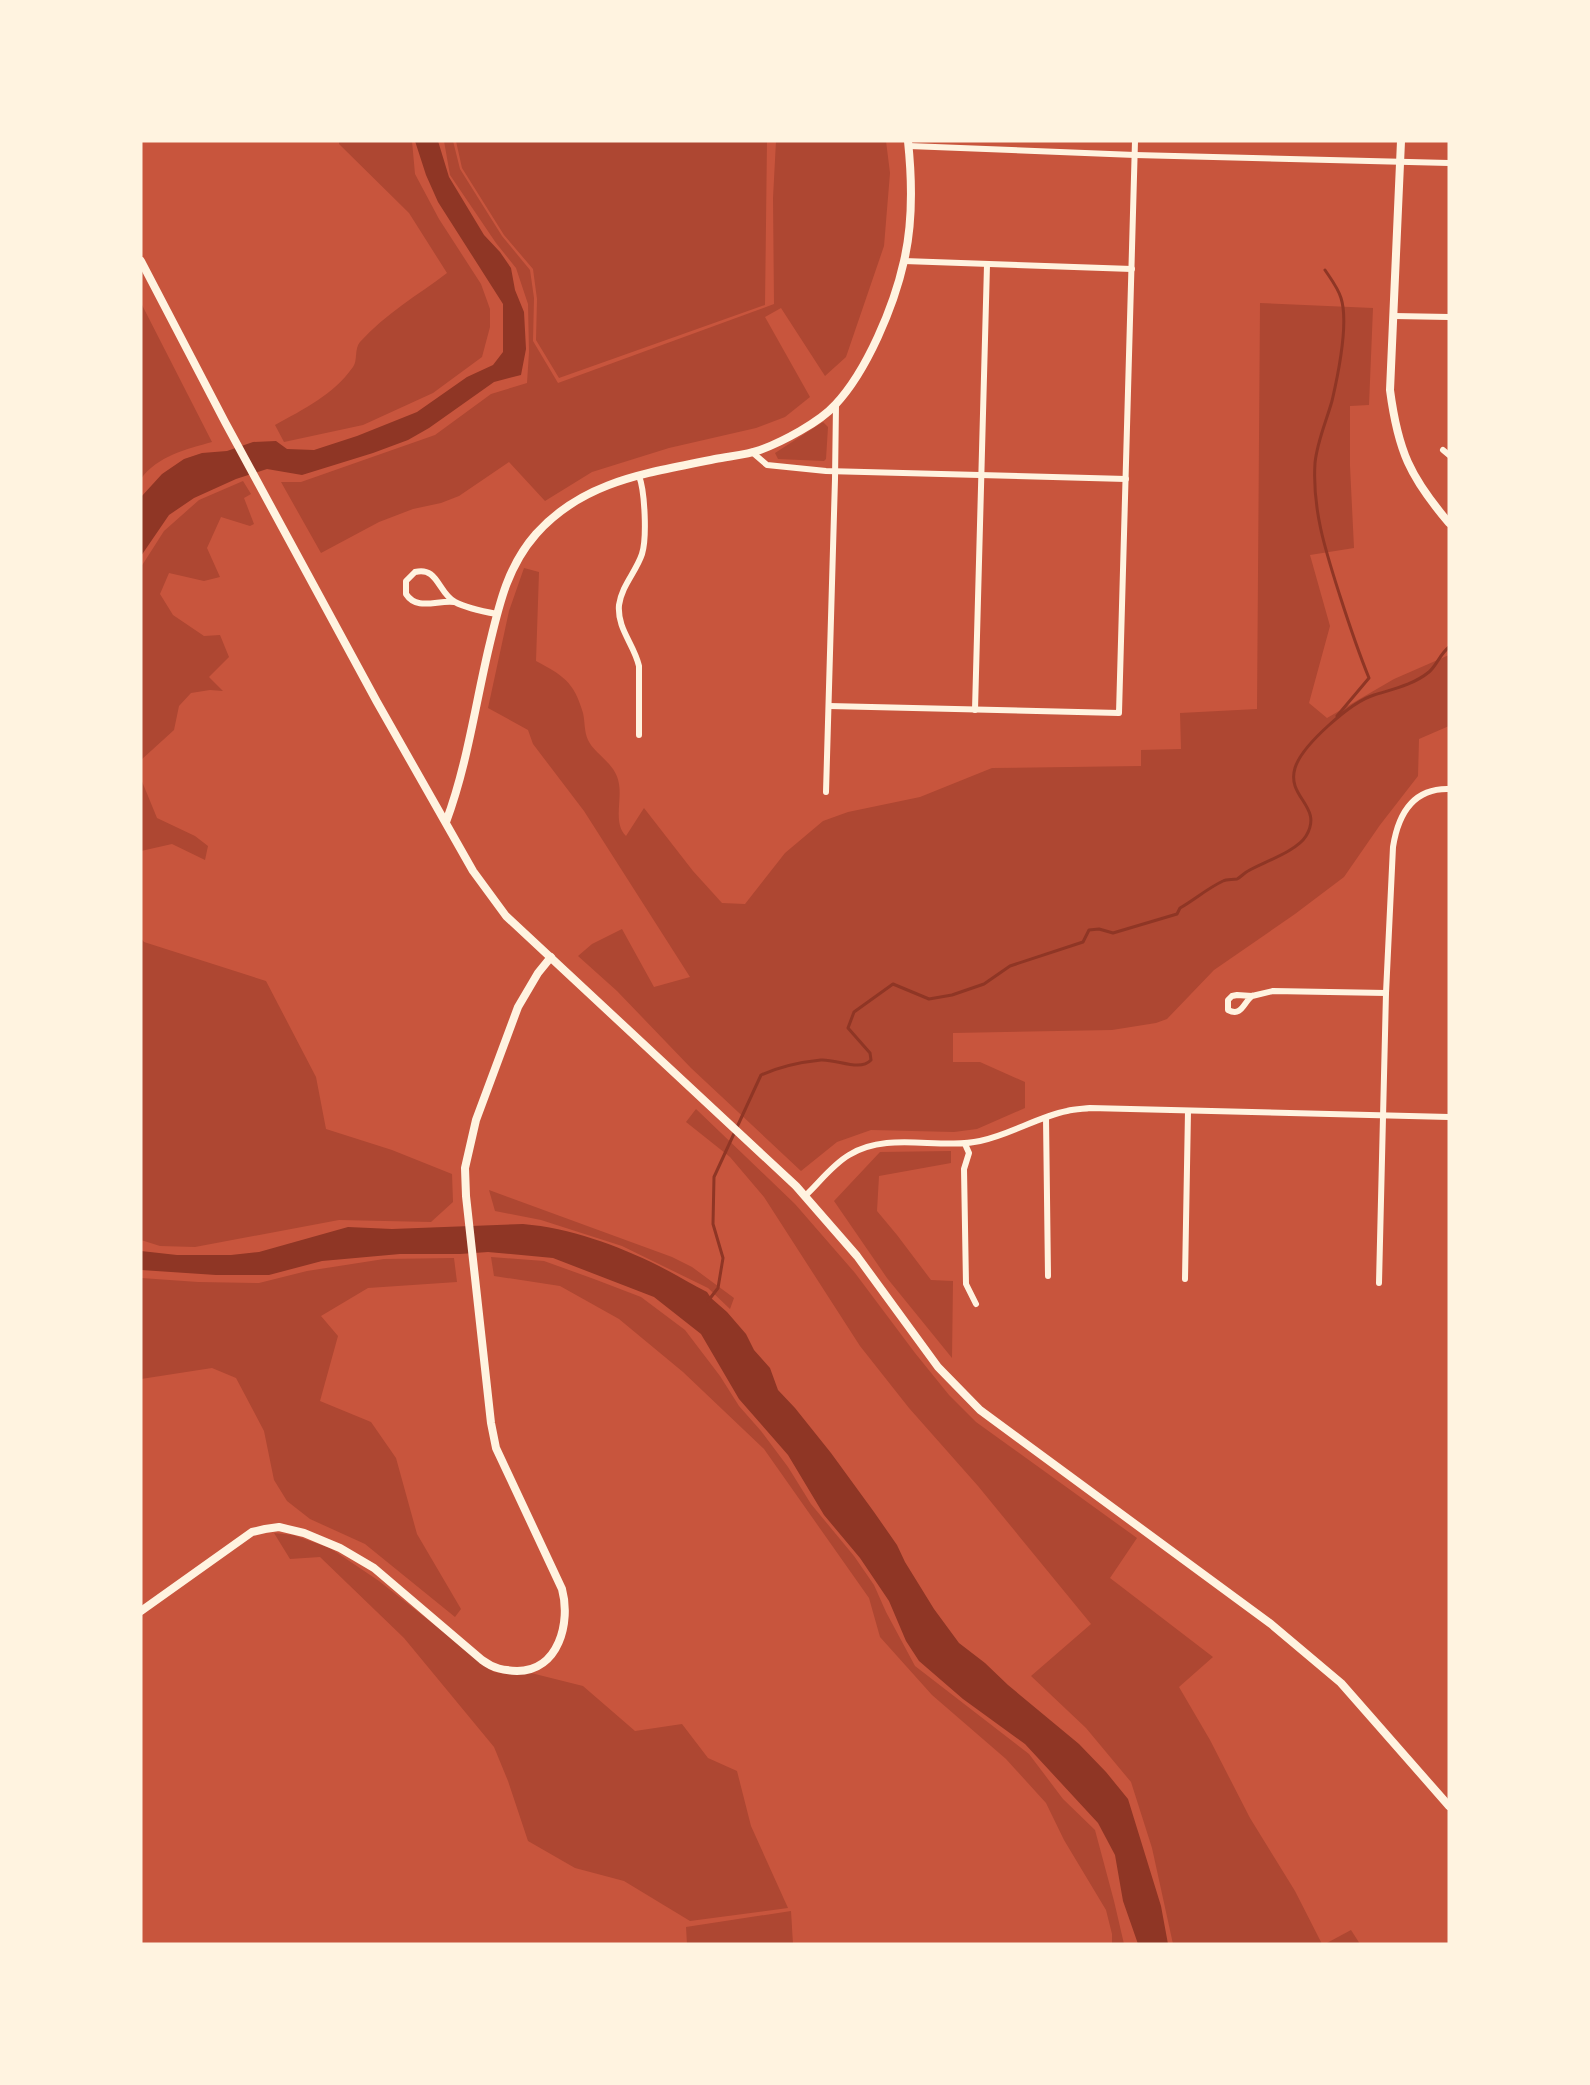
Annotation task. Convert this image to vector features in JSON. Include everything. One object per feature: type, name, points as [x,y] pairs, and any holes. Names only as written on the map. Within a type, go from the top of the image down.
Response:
[{"type":"main road","points":[[141,261],[225,422],[377,702],[473,871],[495,903],[533,943],[551,957],[590,996],[762,1153],[805,1196],[857,1256],[938,1367],[980,1410],[1271,1624],[1304,1651],[1347,1689],[1449,1806]]},
{"type":"street","points":[[829,706],[1119,713],[1135,141]]},
{"type":"street","points":[[1401,141],[1390,390],[1397,436],[1413,475],[1449,523]]},
{"type":"street","points":[[446,822],[462,772],[497,614],[514,564],[550,520],[584,495],[610,483],[753,452],[797,432],[836,405],[865,363],[904,261],[911,206],[909,144],[1135,155],[1449,163]]},
{"type":"street","points":[[904,261],[1132,269]]},
{"type":"street","points":[[975,710],[987,265]]},
{"type":"street","points":[[1394,316],[1449,317]]},
{"type":"street","points":[[826,792],[836,405]]},
{"type":"street","points":[[1443,450],[1449,456]]},
{"type":"street","points":[[753,452],[767,465],[836,471],[1126,479]]},
{"type":"street","points":[[639,476],[644,487],[644,546],[639,561],[625,585],[619,616],[639,666],[639,735]]},
{"type":"street","points":[[454,602],[428,572],[415,572],[406,581],[406,594],[416,603],[454,602],[497,614]]},
{"type":"street","points":[[1379,1283],[1386,993],[1396,830],[1399,819],[1421,795],[1428,790],[1449,789]]},
{"type":"street","points":[[141,1611],[252,1533],[265,1529],[285,1528],[314,1536],[358,1557],[490,1666],[506,1671],[531,1670],[545,1660],[556,1647],[564,1629],[567,1614],[565,1598],[496,1448],[491,1423],[466,1196],[465,1168],[476,1120],[518,1007],[537,973],[551,957]]},
{"type":"street","points":[[1252,996],[1273,991],[1386,993]]},
{"type":"street","points":[[805,1196],[847,1156],[864,1147],[892,1143],[965,1144],[996,1137],[1066,1111],[1090,1108],[1449,1117]]},
{"type":"street","points":[[1185,1279],[1188,1111]]},
{"type":"street","points":[[1046,1118],[1048,1276]]},
{"type":"street","points":[[965,1144],[969,1153],[964,1169],[966,1284],[976,1304]]},
{"type":"shaded area","points":[[339,141],[412,141],[415,174],[439,219],[481,284],[490,309],[490,327],[482,357],[433,393],[363,425],[284,442],[275,425],[336,386],[353,367],[360,342],[391,314],[447,273],[409,213],[339,144]]},
{"type":"shaded area","points":[[415,141],[438,141],[449,177],[484,235],[511,268],[515,290],[524,312],[526,349],[521,375],[494,382],[408,440],[302,475],[267,469],[236,479],[194,498],[169,515],[141,556],[141,497],[162,474],[184,459],[202,453],[227,451],[253,442],[276,441],[287,449],[314,450],[357,436],[417,412],[467,377],[493,365],[503,352],[503,304],[438,202]]},
{"type":"shaded area","points":[[444,141],[453,141],[460,169],[502,236],[530,270],[534,298],[533,341],[558,383],[774,304],[773,198],[776,141],[886,141],[890,173],[884,246],[846,357],[825,376],[781,308],[765,317],[810,397],[785,417],[756,428],[669,448],[592,472],[545,501],[509,462],[459,496],[441,503],[413,509],[379,522],[321,553],[281,482],[301,482],[435,435],[491,394],[527,383],[528,304],[516,268],[496,243],[450,175]]},
{"type":"shaded area","points":[[456,141],[767,141],[765,305],[559,378],[536,340],[537,299],[533,269],[504,235],[462,168]]},
{"type":"shaded area","points":[[141,303],[212,442],[164,459],[155,464],[141,479]]},
{"type":"shaded area","points":[[1260,303],[1373,308],[1369,405],[1350,406],[1354,548],[1310,555],[1330,626],[1309,703],[1327,718],[1394,679],[1449,655],[1449,726],[1419,739],[1418,776],[1344,877],[1214,970],[1167,1019],[1112,1030],[953,1033],[953,1062],[980,1062],[1025,1082],[1025,1108],[977,1129],[954,1132],[871,1130],[837,1142],[801,1171],[691,1068],[617,991],[578,956],[592,944],[622,929],[654,987],[690,977],[584,811],[533,744],[528,730],[488,708],[509,611],[524,568],[539,572],[536,661],[560,675],[576,693],[583,713],[588,740],[614,770],[617,777],[622,831],[626,836],[644,808],[693,871],[722,903],[745,904],[785,853],[823,821],[848,812],[920,797],[992,768],[1141,766],[1141,750],[1181,749],[1180,713],[1257,709]]},
{"type":"shaded area","points":[[823,422],[828,427],[824,461],[778,459],[775,453]]},
{"type":"shaded area","points":[[243,481],[251,494],[244,498],[254,524],[250,526],[221,517],[207,548],[220,577],[204,581],[169,573],[160,594],[173,615],[204,636],[220,635],[229,657],[209,677],[223,691],[210,690],[191,693],[179,706],[174,730],[141,760],[141,567],[164,531],[199,500]]},
{"type":"shaded area","points":[[141,779],[157,818],[195,836],[208,846],[205,860],[172,844],[141,851]]},
{"type":"shaded area","points":[[141,938],[144,942],[266,981],[316,1077],[326,1129],[392,1150],[452,1174],[453,1202],[431,1222],[339,1220],[195,1247],[160,1246],[141,1240]]},
{"type":"shaded area","points":[[696,1109],[795,1204],[855,1273],[949,1395],[976,1422],[1137,1538],[1110,1578],[1213,1657],[1179,1687],[1210,1740],[1250,1818],[1295,1891],[1322,1944],[1173,1944],[1152,1848],[1131,1782],[1086,1728],[1031,1676],[1091,1624],[978,1486],[909,1408],[860,1346],[764,1197],[730,1157],[686,1122]]},
{"type":"shaded area","points":[[951,1151],[951,1163],[879,1176],[877,1211],[931,1280],[953,1281],[952,1358],[887,1278],[834,1201],[880,1152]]},
{"type":"shaded area","points":[[489,1190],[672,1257],[692,1267],[734,1298],[730,1309],[708,1288],[622,1246],[541,1220],[495,1211]]},
{"type":"shaded area","points":[[523,1224],[558,1229],[627,1251],[707,1292],[727,1312],[770,1368],[778,1390],[831,1453],[874,1512],[897,1545],[934,1609],[959,1643],[1079,1744],[1128,1799],[1161,1906],[1168,1944],[1138,1944],[1123,1901],[1115,1855],[1098,1823],[1025,1744],[963,1699],[919,1661],[906,1641],[889,1601],[860,1558],[824,1515],[788,1455],[739,1399],[701,1334],[654,1297],[553,1258],[488,1252],[400,1254],[322,1261],[269,1275],[216,1275],[141,1270],[141,1251],[177,1255],[231,1255],[259,1252],[348,1227],[392,1229]]},
{"type":"shaded area","points":[[491,1257],[544,1261],[594,1279],[641,1297],[685,1330],[720,1376],[739,1406],[788,1467],[811,1504],[854,1556],[874,1585],[915,1666],[1029,1754],[1063,1799],[1095,1830],[1124,1944],[1112,1944],[1106,1910],[1064,1840],[1046,1803],[1006,1759],[932,1695],[880,1637],[869,1598],[764,1449],[683,1372],[619,1319],[560,1286],[494,1276]]},
{"type":"shaded area","points":[[454,1258],[457,1282],[368,1288],[321,1316],[338,1336],[320,1401],[371,1422],[396,1458],[417,1534],[461,1609],[455,1617],[365,1544],[310,1519],[287,1501],[274,1480],[264,1431],[236,1378],[212,1368],[141,1379],[141,1278],[259,1283],[307,1271],[384,1259]]},
{"type":"shaded area","points":[[274,1533],[293,1535],[330,1548],[379,1581],[494,1672],[511,1674],[527,1672],[583,1686],[635,1731],[682,1724],[708,1758],[737,1771],[751,1826],[788,1908],[690,1921],[624,1881],[575,1868],[528,1841],[494,1747],[404,1638],[320,1557],[290,1559]]},
{"type":"shaded area","points":[[791,1911],[793,1944],[687,1944],[686,1927]]},
{"type":"shaded area","points":[[1351,1930],[1360,1944],[1325,1944]]},
{"type":"waterway","points":[[1325,270],[1341,298],[1344,321],[1340,364],[1316,455],[1316,497],[1321,531],[1330,563],[1369,678],[1337,716]]},
{"type":"waterway","points":[[708,1301],[718,1288],[723,1258],[713,1224],[714,1177],[761,1075],[806,1062],[827,1060],[861,1065],[871,1060],[870,1053],[848,1028],[854,1012],[893,984],[929,999],[952,995],[984,984],[1010,966],[1083,942],[1089,930],[1099,929],[1113,933],[1177,914],[1180,908],[1217,884],[1225,880],[1237,879],[1295,847],[1306,836],[1310,826],[1311,817],[1295,787],[1294,778],[1295,768],[1307,748],[1328,726],[1364,699],[1403,686],[1423,676],[1432,669],[1449,647]]}]
